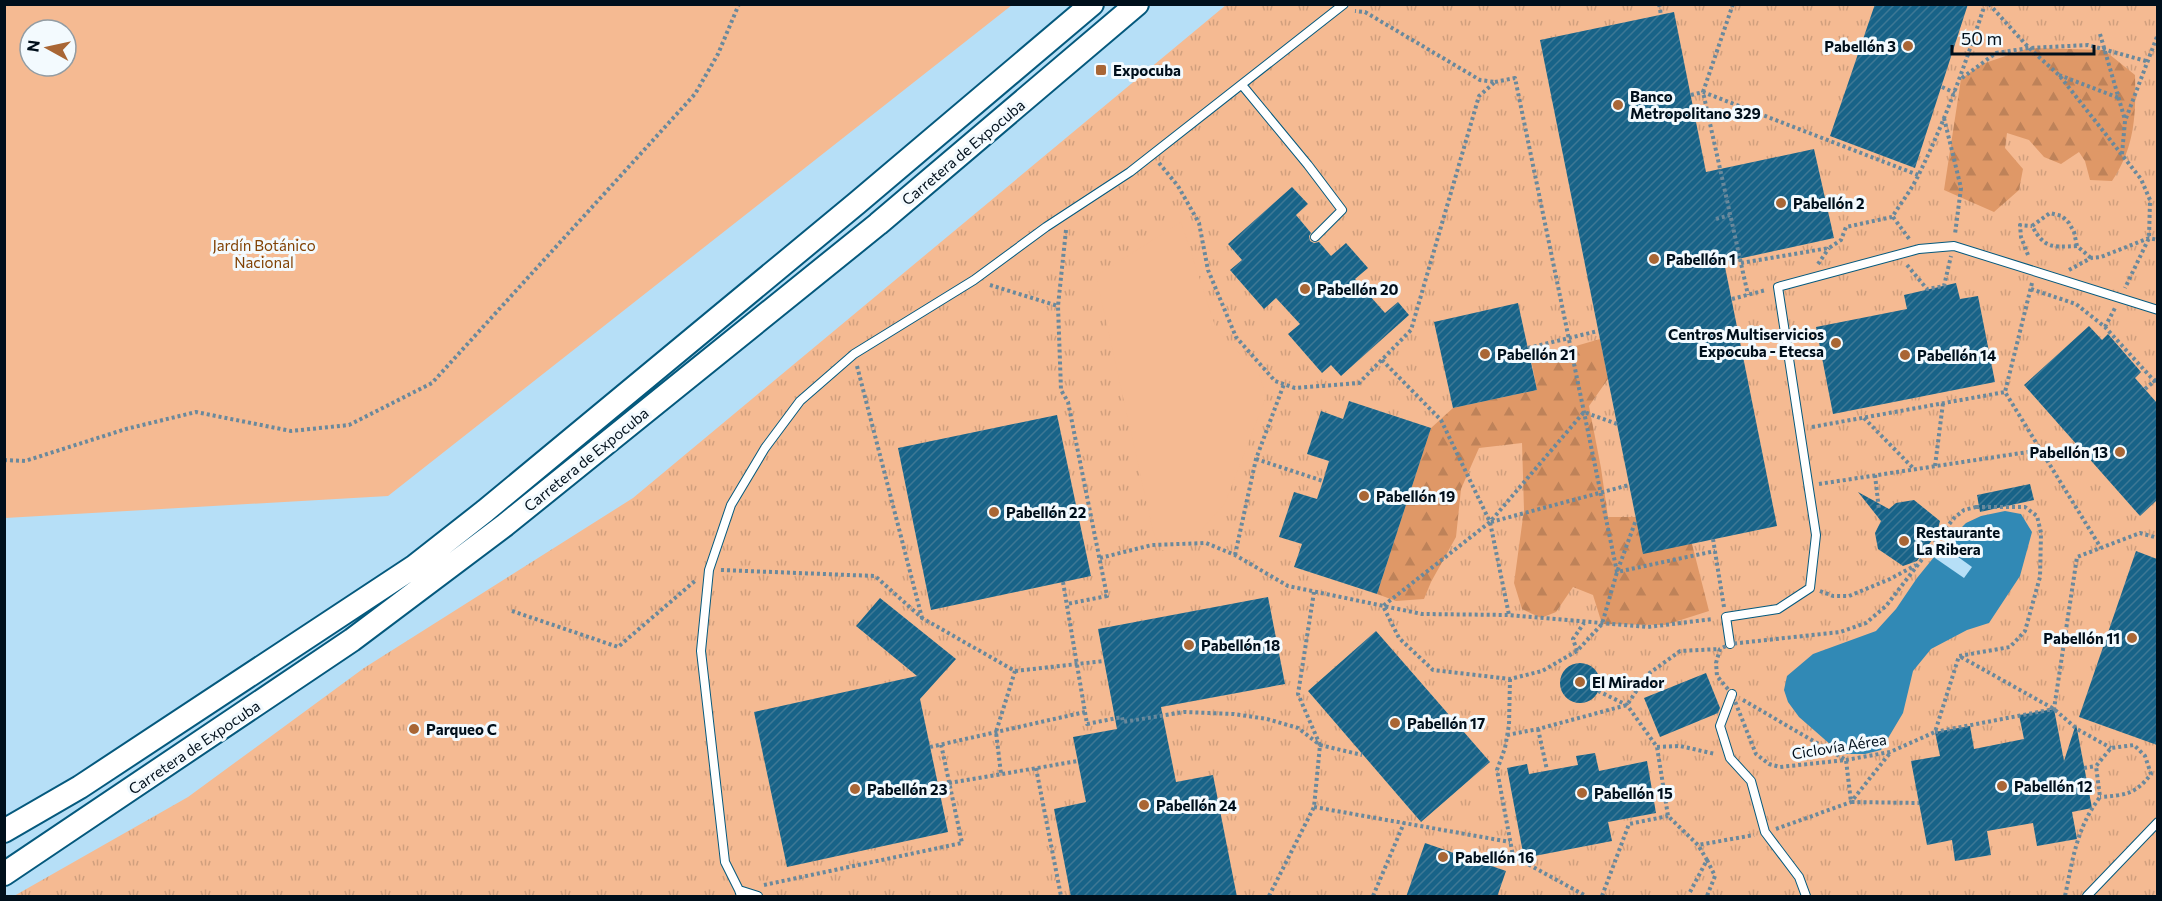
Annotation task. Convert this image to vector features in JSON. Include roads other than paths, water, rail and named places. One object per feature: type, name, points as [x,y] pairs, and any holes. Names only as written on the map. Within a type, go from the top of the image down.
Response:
[{"type":"main road","name":"Carretera de Expocuba","points":[[4,831],[80,787],[415,566],[495,503],[857,203],[1092,4]]},
{"type":"main road","name":"Carretera de Expocuba","points":[[4,874],[352,640],[505,525],[878,224],[1137,4]]},
{"type":"lane","points":[[758,897],[740,893],[725,862],[701,651],[709,570],[731,505],[765,448],[800,401],[854,354],[974,280],[1067,213],[1130,172],[1342,7]]},
{"type":"lane","points":[[1242,85],[1342,210],[1315,237]]},
{"type":"lane","points":[[1730,644],[1726,617],[1778,609],[1810,588],[1816,535],[1778,287],[1918,249],[1954,246],[2157,310]]},
{"type":"lane","points":[[1732,694],[1720,726],[1730,758],[1751,781],[1766,832],[1799,877],[1806,897]]},
{"type":"lane","points":[[2087,897],[2157,822]]},
{"type":"water","points":[[2005,511],[2021,514],[2032,532],[2020,576],[1989,623],[1967,630],[1931,649],[1913,671],[1903,713],[1881,750],[1865,754],[1843,754],[1799,717],[1788,702],[1784,690],[1787,676],[1813,654],[1876,631],[1896,609],[1943,546],[1966,523],[1981,516]]},
{"type":"place","name":"Pabellón 3","points":[[1908,46]]},
{"type":"place","name":"Expocuba","points":[[1101,70]]},
{"type":"place","name":"Banco Metropolitano 329","points":[[1618,105]]},
{"type":"place","name":"Pabellón 2","points":[[1781,203]]},
{"type":"place","name":"Pabellón 1","points":[[1654,259]]},
{"type":"place","name":"Pabellón 20","points":[[1305,289]]},
{"type":"place","name":"Centros Multiservicios Expocuba - Etecsa","points":[[1836,343]]},
{"type":"place","name":"Pabellón 21","points":[[1485,354]]},
{"type":"place","name":"Pabellón 14","points":[[1905,355]]},
{"type":"place","name":"Pabellón 13","points":[[2120,452]]},
{"type":"place","name":"Pabellón 19","points":[[1364,496]]},
{"type":"place","name":"Pabellón 22","points":[[994,512]]},
{"type":"place","name":"Restaurante La Ribera","points":[[1904,541]]},
{"type":"place","name":"Pabellón 11","points":[[2132,638]]},
{"type":"place","name":"Pabellón 18","points":[[1189,645]]},
{"type":"place","name":"El Mirador","points":[[1580,682]]},
{"type":"place","name":"Pabellón 17","points":[[1395,723]]},
{"type":"place","name":"Parqueo C","points":[[414,729]]},
{"type":"place","name":"Pabellón 12","points":[[2002,786]]},
{"type":"place","name":"Pabellón 23","points":[[855,789]]},
{"type":"place","name":"Pabellón 15","points":[[1582,793]]},
{"type":"place","name":"Pabellón 24","points":[[1144,805]]},
{"type":"place","name":"Pabellón 16","points":[[1443,857]]},
{"type":"park label","name":"Jardín Botánico Nacional","points":[[264,254]]}]
